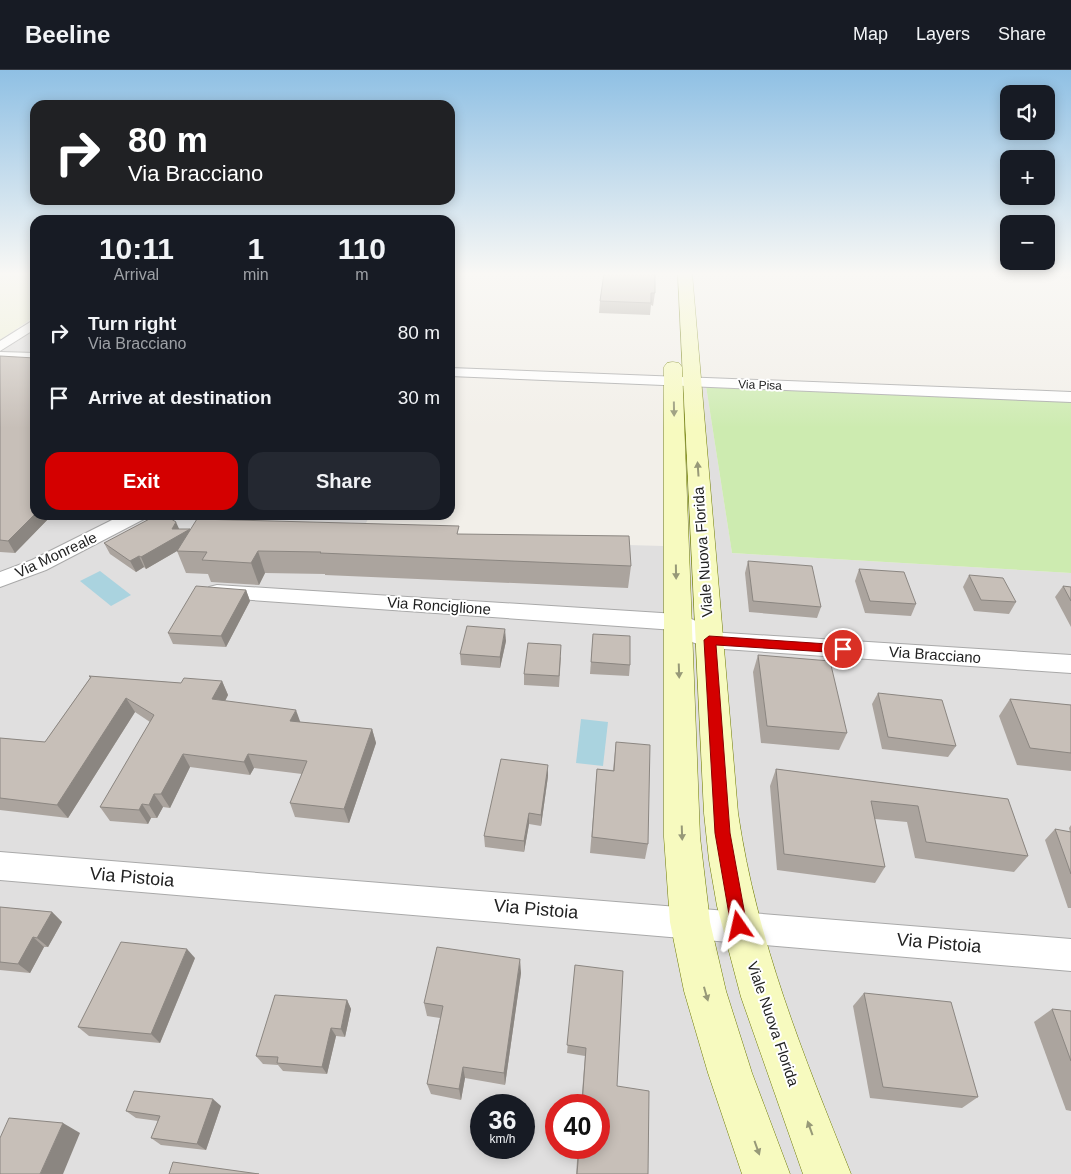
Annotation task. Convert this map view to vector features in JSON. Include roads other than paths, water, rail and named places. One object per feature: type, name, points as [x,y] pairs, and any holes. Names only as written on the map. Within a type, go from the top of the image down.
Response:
[{"type":"street","name":"Viale Nuova Florida","points":[[675,325],[701,516],[723,833],[739,926],[775,1036],[827,1174]]},
{"type":"street","name":"Viale Nuova Florida","points":[[684,325],[675,514],[682,837],[690,922],[696,956],[730,1073],[766,1174]]},
{"type":"street","points":[[0,347],[30,326]]},
{"type":"street","points":[[0,356],[30,357]]},
{"type":"street","name":"Via Pisa","points":[[455,372],[1071,398]]},
{"type":"street","points":[[675,514],[701,516]]},
{"type":"street","name":"Via Monreale","points":[[0,580],[39,565],[127,520]]},
{"type":"street","name":"Via Ronciglione","points":[[201,590],[677,622]]},
{"type":"street","points":[[677,622],[686,625],[698,637],[709,640]]},
{"type":"street","name":"Via Bracciano","points":[[709,640],[1071,664]]},
{"type":"street","name":"Via Pistoia","points":[[0,866],[1071,954]]},
{"type":"water","points":[[100,571],[131,595],[111,606],[80,581]]},
{"type":"water","points":[[581,719],[608,722],[603,766],[576,763]]}]
